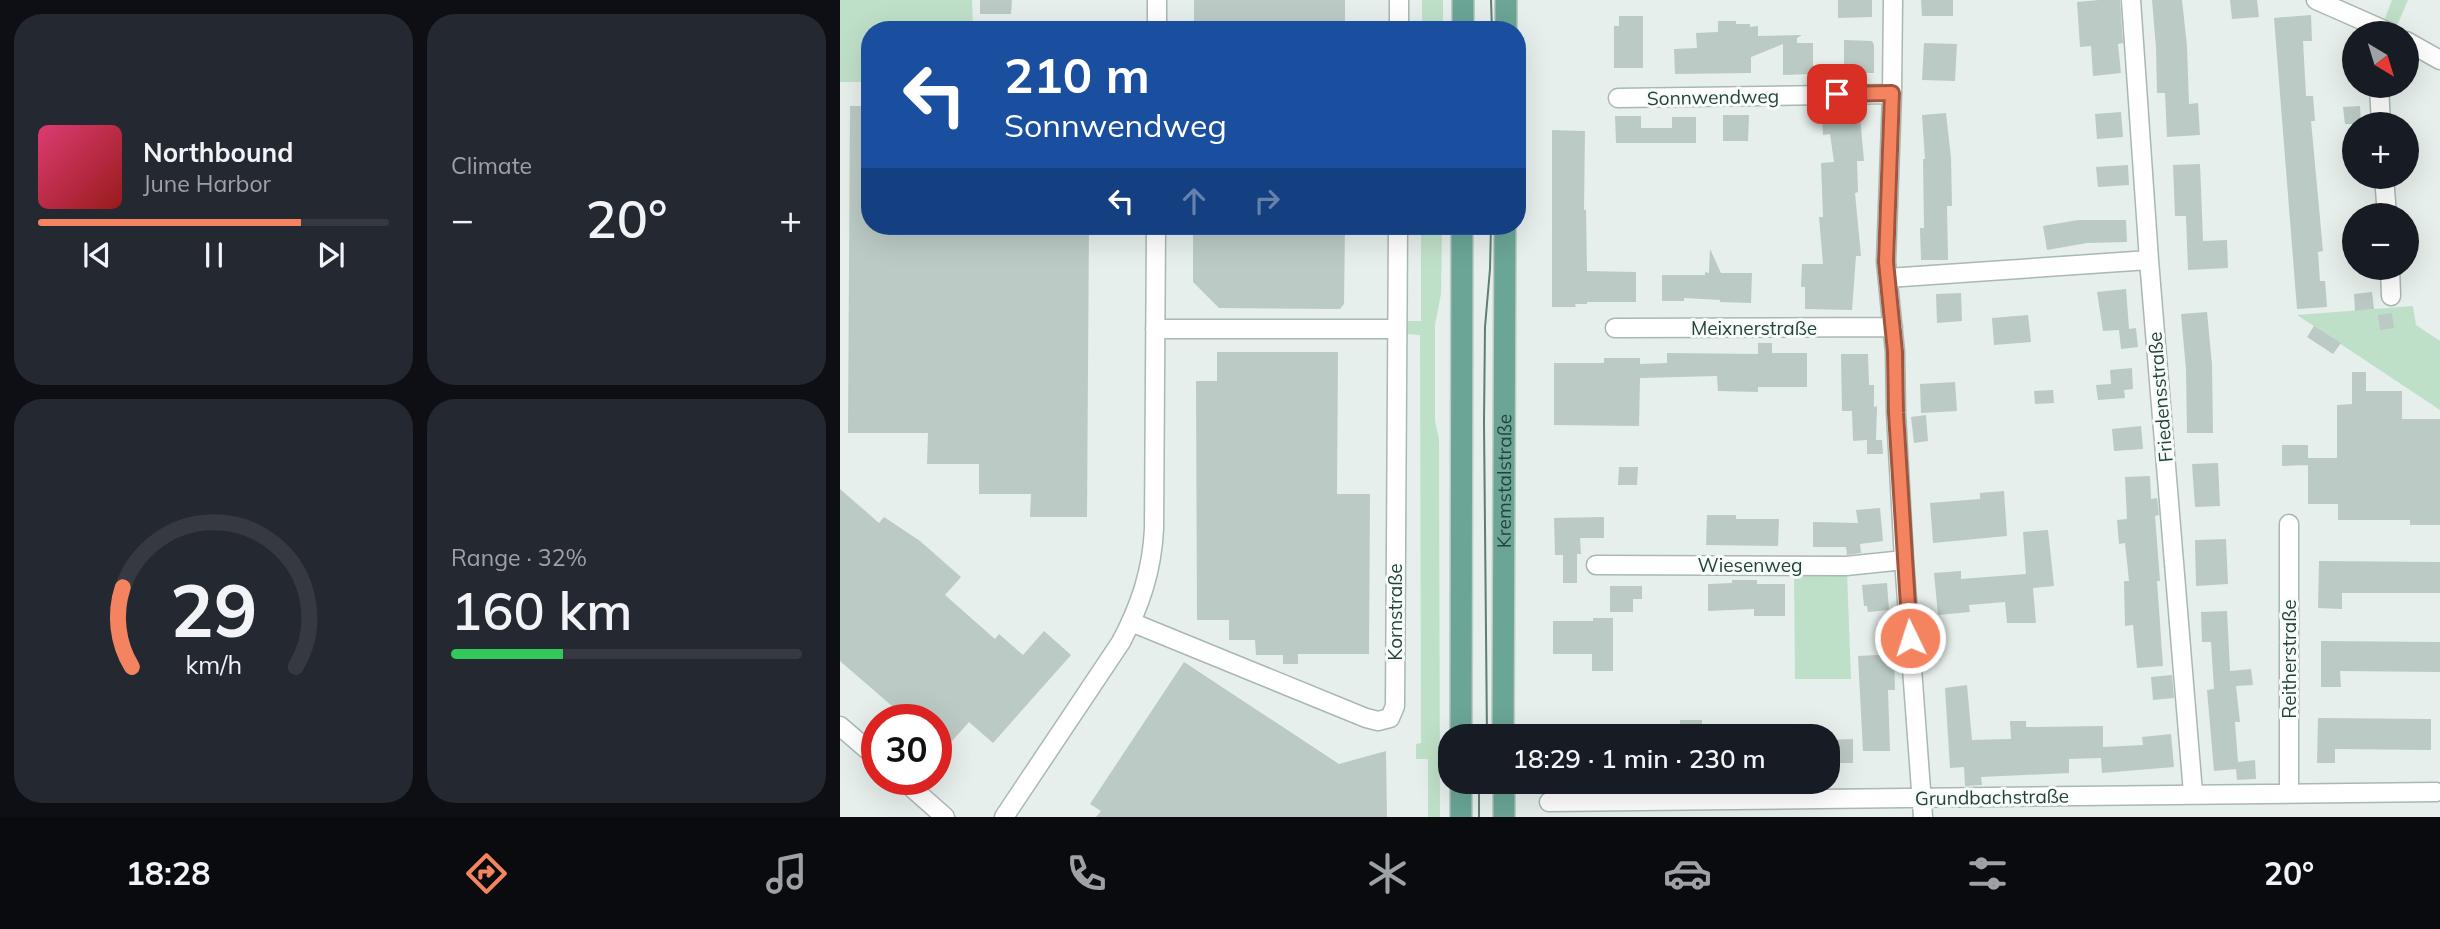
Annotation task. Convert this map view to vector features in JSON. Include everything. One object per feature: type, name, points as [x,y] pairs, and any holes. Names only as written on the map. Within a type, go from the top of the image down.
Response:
[{"type":"main road","points":[[1463,0],[1463,21]]},
{"type":"main road","points":[[1506,0],[1506,21]]},
{"type":"main road","points":[[1461,724],[1462,235]]},
{"type":"main road","name":"Kremstalstraße","points":[[1503,724],[1505,235]]},
{"type":"main road","points":[[1461,794],[1461,817]]},
{"type":"main road","points":[[1504,794],[1504,817]]},
{"type":"street","points":[[1157,0],[1157,21]]},
{"type":"street","points":[[1399,0],[1399,21]]},
{"type":"street","points":[[1893,0],[1887,254],[1923,817]]},
{"type":"street","name":"Friedensstraße","points":[[2131,0],[2149,260],[2193,793]]},
{"type":"street","points":[[2316,0],[2362,21]]},
{"type":"street","points":[[2419,48],[2440,60]]},
{"type":"street","name":"Sonnwendweg","points":[[1618,98],[1892,93]]},
{"type":"street","points":[[1004,817],[1040,766],[1132,622],[1147,580],[1153,550],[1156,235]]},
{"type":"street","name":"Kornstraße","points":[[1132,622],[1366,718],[1378,721],[1390,718],[1395,706],[1398,235]]},
{"type":"street","points":[[1888,278],[2149,260]]},
{"type":"street","points":[[2390,280],[2391,296]]},
{"type":"street","name":"Meixnerstraße","points":[[1615,328],[1893,327]]},
{"type":"street","points":[[1155,329],[1397,330]]},
{"type":"street","name":"Reitherstraße","points":[[2289,793],[2290,524]]},
{"type":"street","name":"Wiesenweg","points":[[1596,565],[1846,565],[1905,560]]},
{"type":"street","points":[[840,726],[861,744]]},
{"type":"street","name":"Grundbachstraße","points":[[1549,802],[2436,792]]},
{"type":"street","points":[[920,795],[945,817]]},
{"type":"green space","points":[[840,0],[972,0],[973,21],[861,21],[861,82],[840,82]]},
{"type":"green space","points":[[1422,0],[1443,0],[1443,21],[1422,21]]},
{"type":"green space","points":[[2392,0],[2408,0],[2399,21],[2384,21]]},
{"type":"green space","points":[[1421,235],[1442,235],[1441,294],[1435,325],[1435,421],[1439,439],[1440,817],[1428,817],[1428,759],[1416,759],[1416,744],[1421,743],[1420,335],[1406,334],[1406,321],[1421,321]]},
{"type":"green space","points":[[2413,306],[2416,325],[2440,341],[2440,410],[2297,315]]},
{"type":"green space","points":[[1794,571],[1847,572],[1851,679],[1795,679]]},
{"type":"building","points":[[980,0],[1012,0],[1011,14],[980,14]]},
{"type":"building","points":[[1194,0],[1345,0],[1345,21],[1194,21]]},
{"type":"building","points":[[1838,0],[1872,0],[1872,17],[1838,18]]},
{"type":"building","points":[[1921,0],[1953,0],[1953,16],[1922,16]]},
{"type":"building","points":[[2120,0],[2123,43],[2118,44],[2121,73],[2093,76],[2091,46],[2080,47],[2077,2]]},
{"type":"building","points":[[2152,0],[2182,0],[2189,104],[2198,103],[2200,135],[2167,137],[2165,93],[2157,93]]},
{"type":"building","points":[[2230,0],[2257,0],[2259,17],[2232,19]]},
{"type":"building","points":[[2311,15],[2312,41],[2303,41],[2306,96],[2313,96],[2315,121],[2311,121],[2323,251],[2318,252],[2320,281],[2325,281],[2327,307],[2297,309],[2274,18]]},
{"type":"building","points":[[1619,16],[1643,16],[1643,68],[1614,68],[1614,26],[1619,26]]},
{"type":"building","points":[[1718,21],[1736,21],[1736,24],[1758,26],[1758,36],[1802,35],[1797,38],[1797,43],[1813,43],[1813,74],[1783,75],[1783,44],[1751,57],[1751,73],[1675,74],[1674,49],[1697,48],[1696,33],[1718,32]]},
{"type":"building","points":[[1844,40],[1872,41],[1874,45],[1874,73],[1861,73],[1861,83],[1844,83]]},
{"type":"building","points":[[1924,43],[1957,44],[1955,81],[1922,80]]},
{"type":"building","points":[[850,106],[861,106],[861,235],[1089,235],[1087,517],[1030,517],[1031,494],[979,494],[979,464],[927,464],[928,433],[848,433]]},
{"type":"building","points":[[2360,106],[2360,112],[2344,112],[2343,107]]},
{"type":"building","points":[[2121,112],[2123,137],[2097,139],[2095,114]]},
{"type":"building","points":[[1946,113],[1952,206],[1947,206],[1948,260],[1921,260],[1920,228],[1924,228],[1925,159],[1922,115]]},
{"type":"building","points":[[1723,115],[1749,115],[1748,141],[1723,141]]},
{"type":"building","points":[[1615,116],[1641,116],[1641,128],[1672,128],[1672,117],[1696,117],[1696,143],[1616,143]]},
{"type":"building","points":[[1860,116],[1864,161],[1857,161],[1858,192],[1855,193],[1861,256],[1856,256],[1852,310],[1805,309],[1805,287],[1801,287],[1802,264],[1823,264],[1819,217],[1823,217],[1821,163],[1834,162],[1830,134],[1823,135],[1822,119]]},
{"type":"building","points":[[1552,130],[1585,131],[1584,210],[1587,271],[1636,272],[1636,302],[1587,302],[1575,304],[1576,307],[1552,307]]},
{"type":"building","points":[[2200,164],[2203,241],[2227,240],[2228,268],[2188,270],[2186,216],[2175,216],[2173,165]]},
{"type":"building","points":[[2128,165],[2129,185],[2098,187],[2096,167]]},
{"type":"building","points":[[2078,220],[2126,220],[2127,242],[2087,243],[2047,250],[2043,226]]},
{"type":"building","points":[[1193,235],[1345,235],[1344,304],[1340,309],[1219,308],[1193,282]]},
{"type":"building","points":[[1710,249],[1721,273],[1752,273],[1751,303],[1684,298],[1684,301],[1662,301],[1662,275],[1709,273]]},
{"type":"building","points":[[2126,289],[2129,329],[2136,328],[2138,347],[2121,349],[2119,330],[2103,331],[2097,292]]},
{"type":"building","points":[[2372,292],[2374,309],[2355,311],[2354,294]]},
{"type":"building","points":[[1961,293],[1962,321],[1937,323],[1936,294]]},
{"type":"building","points":[[2207,312],[2212,365],[2213,433],[2187,433],[2186,370],[2181,314]]},
{"type":"building","points":[[2392,313],[2394,328],[2380,330],[2378,315]]},
{"type":"building","points":[[2028,315],[2031,342],[1994,345],[1992,318]]},
{"type":"building","points":[[2314,326],[2341,343],[2333,354],[2307,337]]},
{"type":"building","points":[[1758,343],[1772,343],[1772,353],[1807,353],[1807,387],[1758,387],[1758,392],[1718,391],[1717,376],[1640,378],[1639,426],[1554,425],[1554,363],[1604,363],[1604,358],[1640,358],[1640,364],[1667,363],[1667,353],[1758,354]]},
{"type":"building","points":[[1217,352],[1338,352],[1337,494],[1370,494],[1369,654],[1298,654],[1298,664],[1283,664],[1283,655],[1256,655],[1255,640],[1229,640],[1229,620],[1197,620],[1196,381],[1217,381]]},
{"type":"building","points":[[1841,354],[1868,354],[1869,385],[1874,385],[1874,407],[1877,406],[1876,440],[1882,440],[1883,454],[1867,454],[1867,440],[1853,441],[1852,411],[1842,411]]},
{"type":"building","points":[[2132,368],[2133,389],[2124,390],[2125,398],[2098,400],[2096,385],[2111,384],[2110,370]]},
{"type":"building","points":[[2352,372],[2366,372],[2366,391],[2402,391],[2402,419],[2440,419],[2440,525],[2410,525],[2410,520],[2338,520],[2338,504],[2308,504],[2308,458],[2337,458],[2337,405],[2352,404]]},
{"type":"building","points":[[1955,382],[1957,411],[1921,413],[1920,384]]},
{"type":"building","points":[[2053,390],[2054,403],[2035,404],[2034,391]]},
{"type":"building","points":[[1926,415],[1928,441],[1914,443],[1911,417]]},
{"type":"building","points":[[2141,426],[2143,449],[2114,451],[2112,429]]},
{"type":"building","points":[[2282,445],[2308,445],[2308,465],[2282,466]]},
{"type":"building","points":[[2218,463],[2220,506],[2195,507],[2192,464]]},
{"type":"building","points":[[1619,467],[1638,467],[1637,485],[1618,485]]},
{"type":"building","points":[[2150,476],[2151,499],[2157,498],[2159,515],[2155,516],[2163,666],[2137,668],[2133,625],[2125,626],[2124,581],[2129,581],[2125,543],[2119,544],[2117,520],[2127,519],[2125,477]]},
{"type":"building","points":[[840,489],[879,523],[884,517],[920,541],[961,577],[945,595],[995,639],[999,634],[1023,655],[1044,631],[1071,655],[993,743],[969,722],[952,741],[952,704],[890,704],[840,661]]},
{"type":"building","points":[[2004,491],[2007,536],[1933,543],[1930,503],[1980,499],[1980,493]]},
{"type":"building","points":[[1880,508],[1883,541],[1860,544],[1861,553],[1847,555],[1846,547],[1813,547],[1813,522],[1858,523],[1856,510]]},
{"type":"building","points":[[1707,515],[1736,515],[1736,519],[1779,519],[1778,546],[1706,545]]},
{"type":"building","points":[[1604,517],[1604,538],[1580,538],[1577,583],[1563,583],[1563,555],[1555,555],[1554,518]]},
{"type":"building","points":[[2048,530],[2054,586],[2033,588],[2036,623],[2007,623],[2005,602],[1969,605],[1970,612],[1938,615],[1934,573],[1961,571],[1961,579],[2026,574],[2023,532]]},
{"type":"building","points":[[2226,539],[2228,584],[2196,586],[2195,540]]},
{"type":"building","points":[[2319,561],[2440,562],[2440,593],[2342,593],[2342,609],[2318,608]]},
{"type":"building","points":[[1732,580],[1757,580],[1757,584],[1785,584],[1785,616],[1754,616],[1754,609],[1708,611],[1708,584],[1732,583]]},
{"type":"building","points":[[1887,583],[1889,610],[1868,612],[1867,606],[1864,606],[1862,585]]},
{"type":"building","points":[[1610,586],[1642,586],[1642,599],[1633,599],[1633,612],[1610,612]]},
{"type":"building","points":[[2227,611],[2230,671],[2251,669],[2253,685],[2236,686],[2240,722],[2235,722],[2238,762],[2255,760],[2256,779],[2237,780],[2236,769],[2214,771],[2207,690],[2214,689],[2211,642],[2202,642],[2201,612]]},
{"type":"building","points":[[1593,618],[1613,618],[1613,671],[1592,671],[1592,654],[1553,654],[1553,621],[1593,621]]},
{"type":"building","points":[[2321,641],[2440,642],[2440,672],[2340,671],[2341,687],[2321,687]]},
{"type":"building","points":[[1894,654],[1895,690],[1888,690],[1890,751],[1863,751],[1858,656]]},
{"type":"building","points":[[1184,662],[1339,764],[1386,751],[1387,817],[1096,817],[1101,811],[1090,804]]},
{"type":"building","points":[[2172,675],[2174,698],[2153,700],[2151,677]]},
{"type":"building","points":[[1967,685],[1972,740],[2011,739],[2010,721],[2026,721],[2026,727],[2103,726],[2103,747],[2143,745],[2142,737],[2171,734],[2174,767],[2102,773],[2101,758],[2069,759],[2069,773],[1981,777],[1982,785],[1965,786],[1964,767],[1950,768],[1945,688]]},
{"type":"building","points":[[2318,718],[2431,719],[2431,750],[2335,749],[2335,763],[2317,763]]},
{"type":"building","points":[[1680,720],[1702,720],[1702,724],[1680,724]]},
{"type":"building","points":[[1853,739],[1853,763],[1840,763],[1840,740]]},
{"type":"tram line","points":[[1491,0],[1492,21]]},
{"type":"tram line","points":[[1487,724],[1484,422],[1485,327],[1491,235]]},
{"type":"tram line","points":[[1479,794],[1479,817]]},
{"type":"route","points":[[1837,94],[1892,93],[1886,262],[1895,352],[1896,413],[1910,638]]}]
